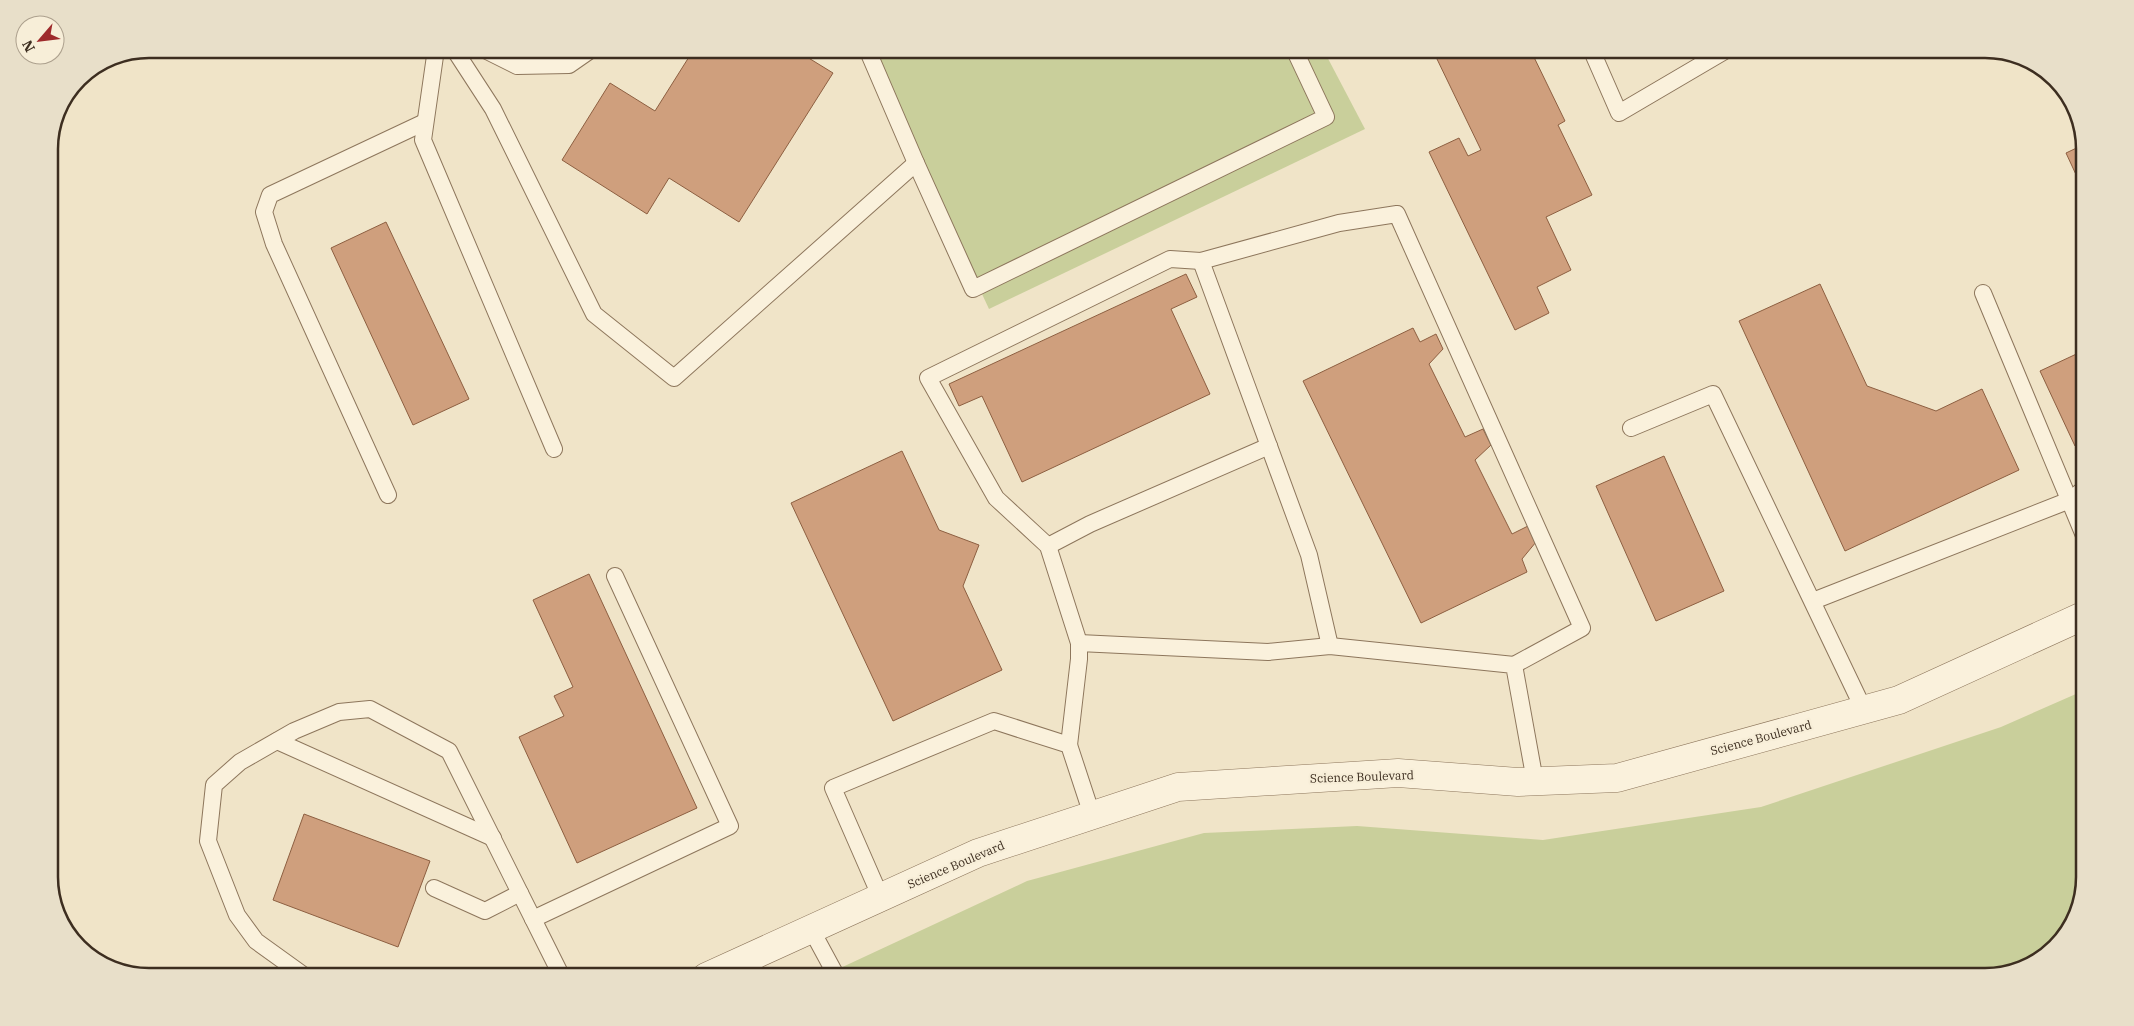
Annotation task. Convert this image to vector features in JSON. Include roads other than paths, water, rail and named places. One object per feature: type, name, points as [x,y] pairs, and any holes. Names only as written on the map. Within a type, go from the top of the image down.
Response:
[{"type":"street","name":"Science Boulevard","points":[[726,968],[978,853],[1178,787],[1398,773],[1518,782],[1616,778],[1899,700],[2077,619]]},
{"type":"lane","points":[[435,58],[423,140],[554,449]]},
{"type":"lane","points":[[460,58],[493,109],[594,314],[674,378],[916,163]]},
{"type":"lane","points":[[501,58],[517,66],[569,65],[579,58]]},
{"type":"lane","points":[[871,58],[916,163],[974,289],[1326,117],[1298,58]]},
{"type":"lane","points":[[1595,58],[1619,113],[1713,58]]},
{"type":"lane","points":[[388,495],[274,244],[264,212],[270,195],[425,122]]},
{"type":"lane","points":[[1080,644],[1268,652],[1330,646],[1514,665],[1582,628],[1397,214],[1339,223],[1201,261],[1170,259],[928,378],[996,498],[1048,546],[1080,644],[1069,745],[1092,815]]},
{"type":"lane","points":[[1201,261],[1309,555],[1330,646]]},
{"type":"lane","points":[[1983,293],[2077,516]]},
{"type":"lane","points":[[1631,428],[1713,394],[1864,710]]},
{"type":"lane","points":[[1048,546],[1090,524],[1269,446]]},
{"type":"lane","points":[[1813,601],[2070,500],[2076,495]]},
{"type":"lane","points":[[533,919],[730,826],[615,576]]},
{"type":"lane","points":[[1514,665],[1535,781]]},
{"type":"lane","points":[[294,968],[256,941],[236,915],[208,841],[214,785],[240,762],[294,731],[339,712],[370,710],[449,751],[558,968]]},
{"type":"lane","points":[[881,898],[833,788],[994,721],[1069,745]]},
{"type":"lane","points":[[277,741],[492,838]]},
{"type":"lane","points":[[434,888],[485,911],[520,893]]},
{"type":"lane","points":[[811,929],[832,968]]}]
